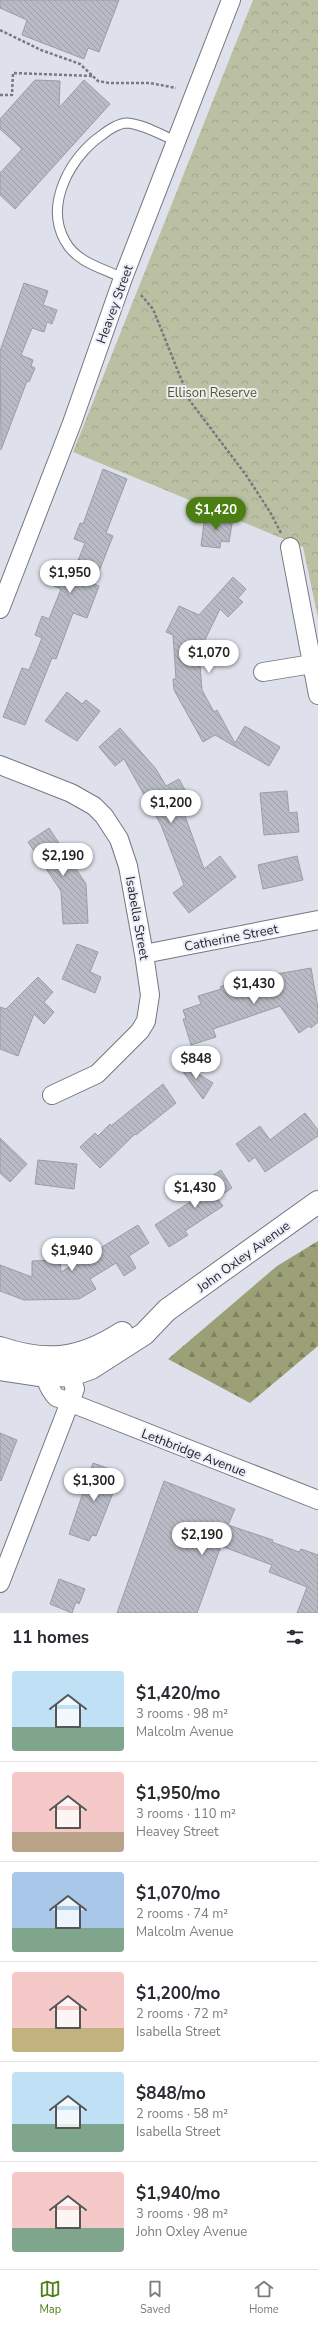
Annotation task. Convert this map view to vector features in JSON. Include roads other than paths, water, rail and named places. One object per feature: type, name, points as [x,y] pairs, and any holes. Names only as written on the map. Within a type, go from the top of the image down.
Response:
[{"type":"street","name":"Heavey Street","points":[[0,609],[72,424],[123,278],[231,0]]},
{"type":"street","points":[[290,547],[318,695]]},
{"type":"street","points":[[263,672],[312,664]]},
{"type":"street","name":"Isabella Street","points":[[0,765],[84,799],[104,816],[119,839],[124,852],[144,954],[150,995],[146,1021],[140,1031],[97,1074],[52,1096]]},
{"type":"street","name":"Catherine Street","points":[[144,954],[318,920]]},
{"type":"street","name":"John Oxley Avenue","points":[[57,1366],[91,1368],[117,1353],[144,1334],[167,1310],[318,1202]]},
{"type":"street","points":[[0,1348],[57,1366],[75,1389],[0,1583]]},
{"type":"street","points":[[0,1369],[57,1366]]},
{"type":"street","name":"Lethbridge Avenue","points":[[57,1366],[49,1388],[56,1397],[318,1500]]},
{"type":"lane","points":[[123,278],[78,258],[65,242],[57,220],[58,204],[63,186],[71,168],[81,154],[108,130],[126,123],[152,131],[176,141]]},
{"type":"park label","name":"Ellison Reserve","points":[[212,392]]}]
